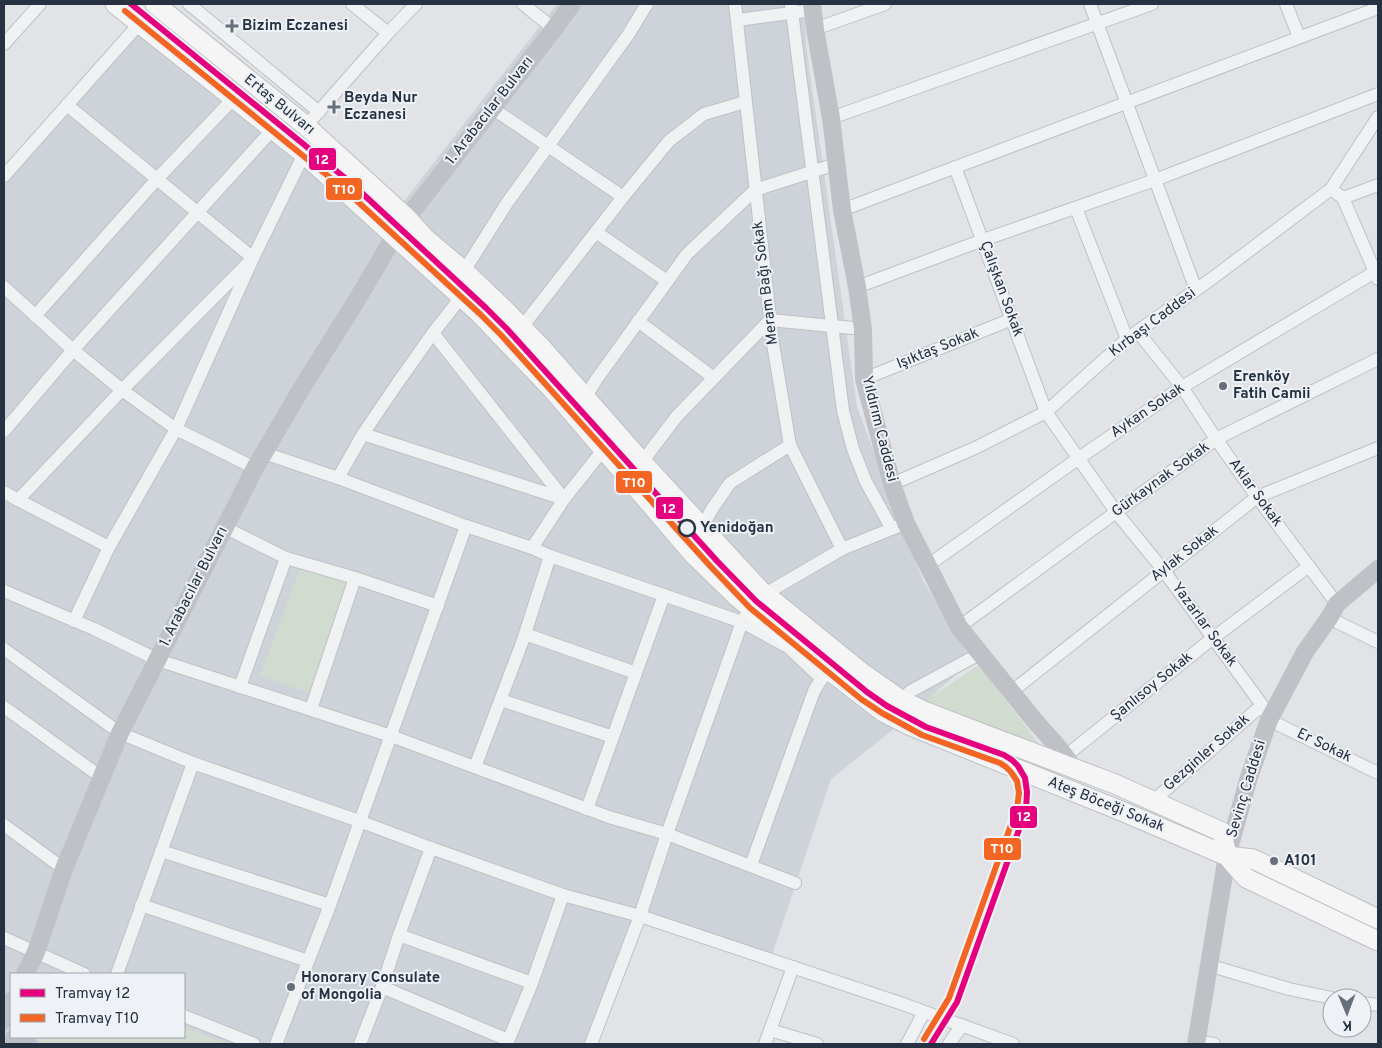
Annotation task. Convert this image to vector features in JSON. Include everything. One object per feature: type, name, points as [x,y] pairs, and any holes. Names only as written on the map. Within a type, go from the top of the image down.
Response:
[{"type":"main road","name":"Ertaş Bulvarı","points":[[115,4],[402,232],[420,232],[522,327],[585,398]]},
{"type":"main road","name":"Ertaş Bulvarı","points":[[155,4],[306,126],[402,232]]},
{"type":"main road","name":"1. Arabacılar Bulvarı","points":[[30,967],[64,869],[120,733],[259,460],[303,386],[402,232],[492,108],[572,4]]},
{"type":"main road","name":"Yıldırım Caddesi","points":[[813,7],[814,30],[831,118],[842,210],[863,329],[864,379],[892,484],[899,526],[927,566],[959,627],[1011,692],[1067,757],[1083,780],[1119,810]]},
{"type":"main road","name":"Ateş Böceği Sokak","points":[[402,232],[460,296],[485,319],[552,389],[693,554],[736,596],[746,615],[786,637],[825,674],[883,712],[910,726],[1119,810],[1227,856]]},
{"type":"main road","name":"Ateş Böceği Sokak","points":[[585,398],[763,592],[861,672],[901,700],[926,712],[1010,743],[1067,757],[1152,802]]},
{"type":"main road","name":"Sevinç Caddesi","points":[[1196,1043],[1227,856],[1265,713],[1333,611],[1378,569]]},
{"type":"main road","points":[[1152,802],[1222,832],[1227,856],[1246,878],[1378,941]]},
{"type":"main road","points":[[1227,856],[1253,860],[1378,919]]},
{"type":"street","points":[[4,44],[40,4]]},
{"type":"street","points":[[173,19],[187,4],[319,112]]},
{"type":"street","points":[[352,4],[388,33]]},
{"type":"street","points":[[306,126],[416,4]]},
{"type":"street","points":[[523,4],[554,29]]},
{"type":"street","points":[[464,271],[507,203],[628,35],[647,4]]},
{"type":"street","name":"Meram Bağı Sokak","points":[[735,4],[770,320],[790,445],[842,549]]},
{"type":"street","points":[[814,30],[885,4]]},
{"type":"street","points":[[1090,4],[1196,290]]},
{"type":"street","points":[[831,118],[1152,4]]},
{"type":"street","points":[[1286,4],[1299,37]]},
{"type":"street","points":[[738,20],[791,8],[813,7]]},
{"type":"street","points":[[591,1044],[640,916],[667,834],[746,615],[763,592],[842,549],[899,526],[866,482],[848,432],[831,326],[791,8]]},
{"type":"street","points":[[842,210],[1378,8]]},
{"type":"street","points":[[4,176],[140,23]]},
{"type":"street","points":[[857,287],[983,240],[1155,180],[1378,94]]},
{"type":"street","points":[[35,316],[157,179],[233,99]]},
{"type":"street","points":[[522,327],[669,141],[704,114],[745,102]]},
{"type":"street","points":[[67,105],[253,258]]},
{"type":"street","points":[[492,108],[623,197]]},
{"type":"street","name":"Kırbaşı Caddesi","points":[[892,484],[975,448],[1046,412],[1127,339],[1331,189],[1378,117]]},
{"type":"street","points":[[4,431],[73,350],[273,129]]},
{"type":"street","points":[[74,621],[109,547],[176,429],[253,258],[304,154]]},
{"type":"street","points":[[585,398],[687,254],[755,190],[836,164]]},
{"type":"street","name":"Çalışkan Sokak","points":[[955,167],[1046,412]]},
{"type":"street","points":[[1343,198],[1378,185]]},
{"type":"street","points":[[1331,189],[1343,198],[1377,273]]},
{"type":"street","points":[[1076,208],[1127,339]]},
{"type":"street","points":[[596,232],[667,281]]},
{"type":"street","points":[[18,500],[122,390],[253,258]]},
{"type":"street","name":"Aykan Sokak","points":[[927,566],[1078,458],[1182,387],[1377,273]]},
{"type":"street","points":[[6,293],[122,390],[176,429],[259,460],[338,478],[466,526],[664,595],[746,615]]},
{"type":"street","points":[[338,478],[363,434],[398,381],[460,296]]},
{"type":"street","name":"Işıktaş Sokak","points":[[864,379],[1012,319]]},
{"type":"street","points":[[642,462],[676,416],[770,320],[863,329]]},
{"type":"street","points":[[638,321],[714,378]]},
{"type":"street","name":"Aklar Sokak","points":[[1138,332],[1182,387],[1216,439],[1308,566],[1333,611]]},
{"type":"street","points":[[433,333],[564,499]]},
{"type":"street","name":"Gürkaynak Sokak","points":[[959,627],[1216,439],[1378,359]]},
{"type":"street","name":"Yazarlar Sokak","points":[[1046,412],[1116,512],[1164,571],[1265,713]]},
{"type":"street","points":[[363,434],[564,499]]},
{"type":"street","points":[[702,527],[730,483],[790,445]]},
{"type":"street","name":"Aylak Sokak","points":[[1011,692],[1257,497],[1378,448]]},
{"type":"street","points":[[532,548],[564,499],[603,450]]},
{"type":"street","points":[[4,492],[109,547]]},
{"type":"street","points":[[276,1044],[330,905],[466,526]]},
{"type":"street","points":[[224,527],[286,558],[355,578],[438,606]]},
{"type":"street","points":[[475,767],[525,634],[550,556]]},
{"type":"street","points":[[240,687],[286,558]]},
{"type":"street","name":"Şanlısoy Sokak","points":[[1067,757],[1213,638],[1308,566]]},
{"type":"street","points":[[311,709],[355,578]]},
{"type":"street","points":[[4,590],[158,660],[391,736],[609,817],[667,834],[794,883]]},
{"type":"street","points":[[587,809],[664,595]]},
{"type":"street","points":[[1333,611],[1378,642]]},
{"type":"street","points":[[525,634],[636,673]]},
{"type":"street","points":[[4,649],[120,733],[193,763],[563,895],[640,916],[1013,1044]]},
{"type":"street","points":[[901,700],[911,691],[981,653]]},
{"type":"street","points":[[750,865],[814,691],[825,674]]},
{"type":"street","points":[[501,700],[613,737]]},
{"type":"street","points":[[4,707],[102,777]]},
{"type":"street","name":"Er Sokak","points":[[1265,713],[1378,773]]},
{"type":"street","name":"Gezginler Sokak","points":[[1152,802],[1265,713]]},
{"type":"street","points":[[117,973],[193,763]]},
{"type":"street","points":[[4,825],[64,869]]},
{"type":"street","points":[[360,1044],[431,848]]},
{"type":"street","points":[[161,851],[330,905]]},
{"type":"street","points":[[382,987],[508,1042],[532,983],[563,895]]},
{"type":"street","points":[[141,905],[308,961]]},
{"type":"street","points":[[398,935],[532,983]]},
{"type":"street","points":[[4,938],[30,967],[76,973]]},
{"type":"street","points":[[1208,965],[1289,989],[1322,996]]},
{"type":"street","points":[[765,1044],[793,967]]},
{"type":"street","points":[[907,1044],[924,1012]]},
{"type":"street","points":[[185,1016],[254,1044]]},
{"type":"street","points":[[949,1044],[962,1026]]},
{"type":"street","points":[[770,1030],[817,1044]]},
{"type":"street","points":[[1196,1043],[1214,1044]]},
{"type":"shaded area","points":[[557,4],[803,4],[807,53],[857,407],[922,579],[972,661],[896,727],[831,779],[769,964],[641,920],[596,1044],[4,1044],[4,178],[138,29],[355,207],[381,231]]},
{"type":"shaded area","points":[[301,565],[348,580],[310,693],[260,676]]},
{"type":"shaded area","points":[[979,665],[1041,747],[920,704]]},
{"type":"shaded area","points":[[185,1027],[230,1044],[42,1044],[38,1038],[185,1038]]},
{"type":"tram line","name":"12","points":[[131,4],[350,182],[486,308],[717,561],[756,601],[867,692],[887,706],[926,727],[1004,755],[1018,766],[1025,778],[1027,792],[1026,810],[957,1002],[931,1044]]},
{"type":"tram line","name":"T10","points":[[125,11],[344,189],[480,314],[750,608],[861,699],[882,713],[922,735],[1000,763],[1011,772],[1017,781],[1019,793],[1017,808],[949,998],[924,1039]]},
{"type":"place","name":"Bizim Eczanesi","points":[[232,26]]},
{"type":"place","name":"Beyda Nur Eczanesi","points":[[334,107]]},
{"type":"place","name":"Erenköy Fatih Camii","points":[[1223,386]]},
{"type":"place","name":"Yenidoğan","points":[[687,528]]},
{"type":"place","name":"A101","points":[[1274,861]]},
{"type":"place","name":"Honorary Consulate of Mongolia","points":[[291,987]]}]
